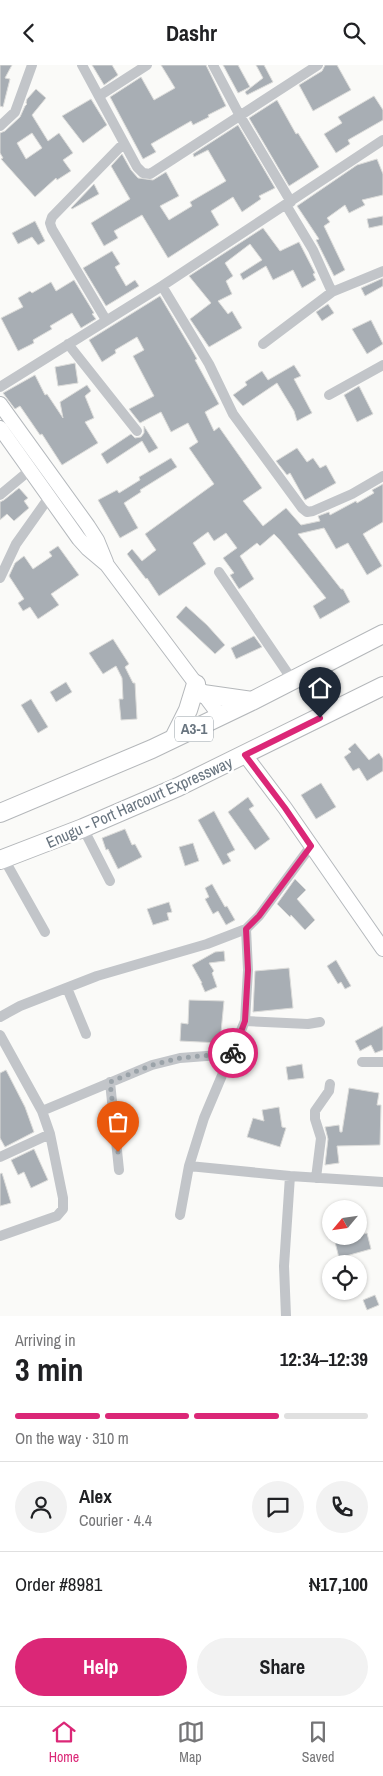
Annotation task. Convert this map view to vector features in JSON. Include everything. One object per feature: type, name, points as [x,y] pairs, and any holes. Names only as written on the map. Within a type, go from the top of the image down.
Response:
[{"type":"highway","name":"A3-1","points":[[0,813],[174,738],[293,681],[383,634]]},
{"type":"highway","name":"Enugu - Port Harcourt Expressway","points":[[2,859],[83,828],[178,787],[383,686]]},
{"type":"highway","points":[[174,738],[200,689],[252,701]]},
{"type":"main road","points":[[0,404],[88,526],[97,540],[107,565]]},
{"type":"main road","points":[[0,429],[50,496],[79,539],[107,565],[220,716]]},
{"type":"main road","points":[[245,755],[285,808],[383,949]]},
{"type":"street","points":[[0,126],[15,112],[32,65]]},
{"type":"street","points":[[82,65],[137,167],[143,173],[150,174],[318,65]]},
{"type":"street","points":[[99,96],[147,65]]},
{"type":"street","points":[[213,65],[289,204],[332,292]]},
{"type":"street","points":[[0,387],[106,319],[162,286],[382,142]]},
{"type":"street","points":[[106,319],[50,223],[52,217],[124,143]]},
{"type":"street","points":[[263,344],[332,292],[383,271]]},
{"type":"street","points":[[162,286],[209,364],[233,414],[302,508],[307,512],[313,511],[352,494],[383,476]]},
{"type":"street","points":[[68,344],[137,431]]},
{"type":"street","points":[[329,395],[383,365]]},
{"type":"street","points":[[0,495],[30,470]]},
{"type":"street","points":[[0,579],[16,544],[50,496]]},
{"type":"street","points":[[219,573],[293,681]]},
{"type":"street","points":[[83,828],[110,881]]},
{"type":"street","points":[[0,1017],[20,1006],[97,975],[207,944],[246,929],[259,916],[311,846]]},
{"type":"street","points":[[2,859],[45,932]]},
{"type":"street","points":[[180,1215],[189,1167],[204,1118],[245,1021],[248,970],[246,929]]},
{"type":"street","points":[[67,988],[86,1034]]},
{"type":"street","points":[[245,1021],[308,1024],[320,1022]]},
{"type":"street","points":[[0,1035],[42,1111],[50,1134],[63,1198],[63,1209],[57,1216],[0,1236]]},
{"type":"street","points":[[42,1111],[152,1065],[180,1058],[232,1054]]},
{"type":"street","points":[[362,1062],[383,1062]]},
{"type":"street","points":[[110,1082],[119,1170]]},
{"type":"street","points":[[316,1178],[321,1138],[315,1119],[315,1111],[329,1091],[330,1084]]},
{"type":"street","points":[[0,1157],[50,1134]]},
{"type":"street","points":[[189,1167],[383,1182]]},
{"type":"street","points":[[286,1316],[284,1267],[290,1176]]},
{"type":"building","points":[[0,65],[12,65],[5,78],[10,79],[3,107],[0,106]]},
{"type":"building","points":[[92,65],[112,65],[118,75],[104,85]]},
{"type":"building","points":[[161,65],[206,65],[226,106],[193,125],[191,121],[151,144],[156,152],[143,159],[110,97],[141,77],[154,100],[175,88]]},
{"type":"building","points":[[223,65],[238,65],[250,87],[238,93]]},
{"type":"building","points":[[256,65],[264,65],[273,82],[247,95],[245,92],[263,78]]},
{"type":"building","points":[[325,65],[337,65],[351,90],[313,111],[299,85],[322,71]]},
{"type":"building","points":[[36,89],[46,98],[32,115],[48,141],[59,133],[73,153],[63,160],[71,171],[57,180],[56,178],[35,197],[1,159],[3,158],[0,153],[0,133],[5,131],[20,117],[27,104],[27,99]],"holes":[[[32,133],[42,148],[26,159],[17,143]]]},
{"type":"building","points":[[374,96],[383,110],[383,120],[348,140],[350,144],[336,153],[324,134],[342,123],[338,117]]},
{"type":"building","points":[[91,99],[107,125],[83,143],[62,116]]},
{"type":"building","points":[[277,100],[296,134],[298,133],[319,167],[289,186],[249,118]]},
{"type":"building","points":[[238,125],[275,188],[259,196],[261,199],[242,212],[233,197],[211,211],[219,225],[168,258],[142,215],[114,231],[118,238],[104,246],[91,223],[130,199],[111,166],[122,154],[138,178],[153,180],[166,172],[179,196],[160,206],[169,220],[192,206],[190,202],[226,181],[208,150],[194,157],[193,154]]},
{"type":"building","points":[[377,159],[383,174],[383,195],[362,200],[365,205],[349,213],[345,205],[327,218],[330,222],[324,226],[345,270],[334,276],[316,240],[319,239],[297,206],[357,165]]},
{"type":"building","points":[[94,184],[99,194],[72,209],[71,208]]},
{"type":"building","points":[[383,216],[383,225],[369,228],[367,219]]},
{"type":"building","points":[[35,221],[45,241],[38,245],[32,237],[18,244],[12,233]]},
{"type":"building","points":[[263,228],[280,251],[299,242],[315,273],[313,274],[316,280],[302,288],[293,270],[273,280],[266,266],[243,280],[240,274],[262,260],[250,244],[225,263],[233,276],[226,281],[232,294],[218,301],[228,314],[232,311],[242,328],[209,347],[190,319],[211,303],[189,276]]},
{"type":"building","points":[[112,251],[120,264],[115,267],[126,286],[135,280],[139,286],[106,306],[83,268]]},
{"type":"building","points":[[383,278],[383,286],[365,296],[361,288]]},
{"type":"building","points":[[74,280],[96,319],[81,328],[72,313],[50,326],[52,329],[33,340],[34,343],[18,351],[1,318],[23,307],[18,298],[30,291],[32,293],[51,282],[56,291]]},
{"type":"building","points":[[160,296],[197,359],[195,360],[219,404],[205,412],[214,431],[219,427],[262,488],[243,501],[263,526],[286,508],[301,525],[320,521],[318,516],[329,512],[330,515],[356,501],[357,503],[374,493],[372,490],[383,484],[383,522],[363,534],[382,566],[367,575],[348,543],[336,549],[324,528],[298,534],[341,589],[343,589],[350,602],[320,619],[313,606],[326,598],[274,534],[260,546],[257,543],[240,556],[254,579],[239,589],[230,575],[234,573],[223,558],[237,548],[226,533],[214,541],[208,532],[193,543],[206,564],[159,596],[127,554],[132,549],[142,561],[156,550],[145,534],[214,484],[189,448],[198,442],[188,423],[171,432],[161,412],[140,423],[129,409],[154,396],[133,356],[144,350],[137,337],[115,350],[116,353],[102,362],[89,340]]},
{"type":"building","points":[[328,304],[334,313],[322,321],[316,312]]},
{"type":"building","points":[[371,320],[383,344],[367,354],[352,329]]},
{"type":"building","points":[[75,363],[78,383],[58,386],[55,367]]},
{"type":"building","points":[[294,365],[301,376],[294,379],[312,413],[297,421],[294,411],[277,383],[243,406],[233,395],[247,385],[245,382],[262,371],[268,380]]},
{"type":"building","points":[[35,375],[45,395],[47,394],[63,418],[60,402],[87,385],[91,391],[85,396],[94,418],[85,422],[98,443],[62,465],[42,434],[40,435],[20,406],[15,409],[3,393]]},
{"type":"building","points":[[359,386],[373,414],[357,422],[344,395]]},
{"type":"building","points":[[144,426],[158,448],[149,453],[142,441],[107,464],[101,454],[131,434],[135,438],[141,437],[144,433]]},
{"type":"building","points":[[297,448],[307,462],[313,458],[320,468],[326,465],[336,483],[305,500],[290,473],[287,475],[276,461]]},
{"type":"building","points":[[171,458],[177,467],[140,490],[141,492],[124,503],[138,528],[120,538],[98,500],[117,490],[119,493],[140,480],[139,477]]},
{"type":"building","points":[[19,488],[28,498],[24,501],[29,508],[14,521],[7,514],[0,520],[0,502]]},
{"type":"building","points":[[58,546],[79,575],[51,594],[59,605],[38,619],[30,607],[23,611],[18,603],[24,599],[9,576],[15,563],[24,556],[33,569],[52,556],[49,552]]},
{"type":"building","points":[[186,606],[225,645],[215,654],[176,617]]},
{"type":"building","points":[[254,636],[262,647],[236,659],[231,648]]},
{"type":"building","points":[[113,639],[129,664],[125,667],[133,683],[135,683],[137,719],[121,720],[119,699],[123,699],[122,678],[116,666],[103,674],[89,653]]},
{"type":"building","points":[[66,682],[72,692],[56,702],[50,692]]},
{"type":"building","points":[[31,699],[48,727],[38,733],[21,705]]},
{"type":"building","points":[[355,743],[369,760],[379,753],[383,759],[383,771],[367,781],[359,768],[353,771],[344,757],[351,752],[348,749]]},
{"type":"building","points":[[321,783],[336,807],[316,819],[301,795]]},
{"type":"building","points":[[248,797],[254,806],[249,809],[270,839],[255,850],[228,812]]},
{"type":"building","points":[[214,811],[235,850],[227,854],[231,861],[223,865],[198,820]]},
{"type":"building","points":[[125,829],[132,845],[135,844],[142,857],[118,869],[108,849],[106,850],[102,838]]},
{"type":"building","points":[[193,843],[199,861],[185,866],[179,847]]},
{"type":"building","points":[[295,879],[306,890],[297,899],[315,920],[305,930],[277,904]]},
{"type":"building","points":[[212,884],[235,920],[226,925],[218,911],[213,914],[205,899],[209,897],[205,888]]},
{"type":"building","points":[[169,902],[172,912],[167,913],[169,920],[153,925],[147,909]]},
{"type":"building","points":[[224,951],[225,961],[209,963],[214,971],[212,973],[217,987],[205,992],[192,965],[215,952]]},
{"type":"building","points":[[336,960],[351,986],[345,989],[341,982],[338,984],[327,966]]},
{"type":"building","points":[[289,968],[293,1008],[253,1012],[255,971]]},
{"type":"building","points":[[189,1000],[224,1001],[220,1043],[180,1041],[181,1023],[188,1024]]},
{"type":"building","points":[[383,1026],[383,1050],[375,1053],[371,1045],[360,1051],[355,1041]]},
{"type":"building","points":[[302,1064],[304,1078],[288,1080],[286,1067]]},
{"type":"building","points":[[6,1070],[25,1107],[34,1132],[5,1147],[0,1138],[0,1073]]},
{"type":"building","points":[[349,1088],[379,1093],[377,1105],[381,1105],[380,1145],[337,1146],[339,1163],[325,1165],[328,1139],[325,1127],[339,1125],[340,1132],[342,1132]]},
{"type":"building","points":[[279,1107],[282,1127],[286,1128],[280,1147],[247,1137],[253,1118],[264,1121],[262,1110]]},
{"type":"building","points":[[34,1149],[48,1180],[31,1188],[24,1172],[18,1175],[11,1160]]},
{"type":"building","points":[[2,1173],[11,1203],[0,1206],[0,1174]]},
{"type":"building","points":[[368,1237],[371,1249],[350,1255],[338,1255],[336,1245],[368,1245]]},
{"type":"building","points":[[375,1295],[379,1305],[367,1310],[363,1300],[367,1300]]},
{"type":"way so far","points":[[118,1152],[110,1082],[152,1065],[180,1058],[233,1053]]},
{"type":"route","points":[[233,1053],[245,1021],[248,970],[246,929],[259,916],[311,846],[245,755],[320,718]]}]
